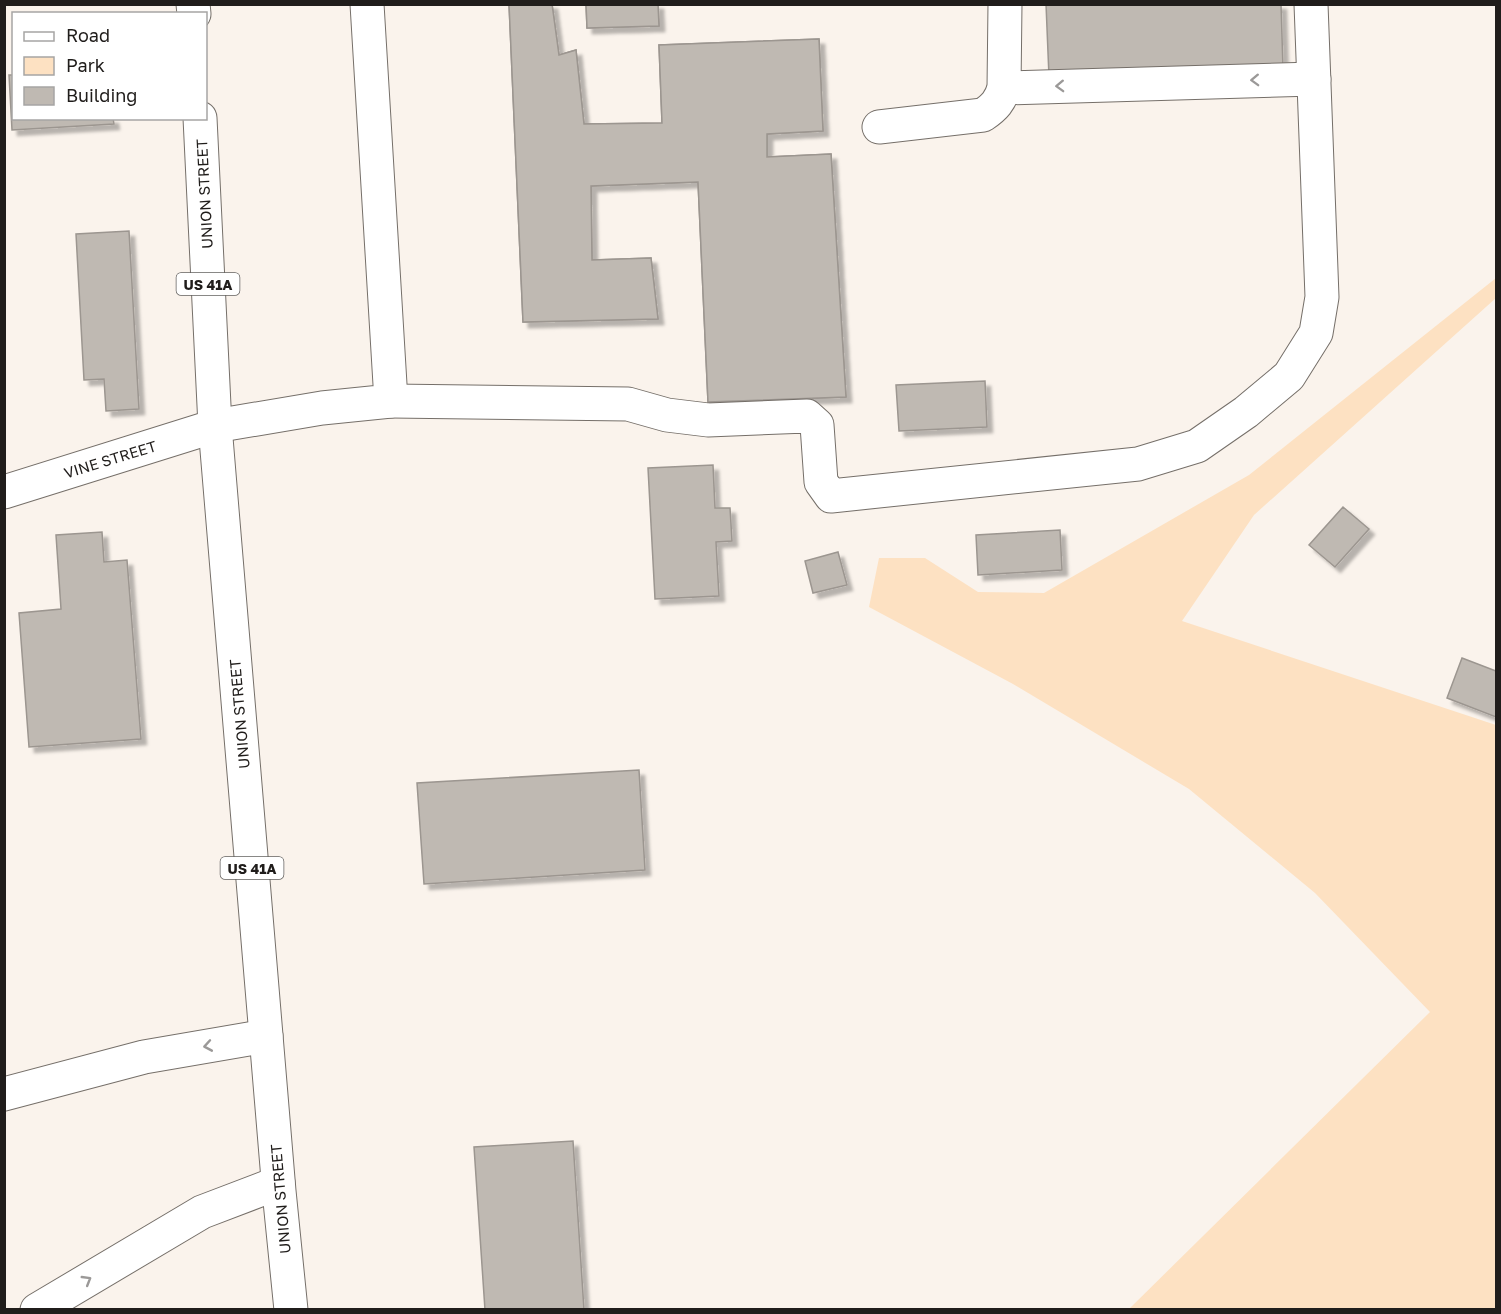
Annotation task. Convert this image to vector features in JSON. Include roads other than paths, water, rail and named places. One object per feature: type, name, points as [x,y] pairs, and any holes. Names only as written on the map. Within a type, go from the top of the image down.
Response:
[{"type":"main road","points":[[367,4],[391,401]]},
{"type":"main road","points":[[879,127],[983,115],[993,108],[1004,88],[1005,4]]},
{"type":"main road","points":[[1004,88],[1314,79],[1311,4]]},
{"type":"main road","name":"VINE STREET","points":[[4,492],[215,426],[322,408],[391,401],[628,405],[667,415],[708,420],[807,416],[817,425],[821,482],[831,496],[1138,464],[1197,446],[1246,412],[1289,376],[1316,333],[1322,297],[1314,79]]},
{"type":"main road","name":"UNION STREET","points":[[200,120],[215,426],[278,1183],[291,1310]]},
{"type":"main road","points":[[4,1095],[144,1057],[266,1036]]},
{"type":"main road","points":[[37,1310],[202,1212],[278,1183]]}]
